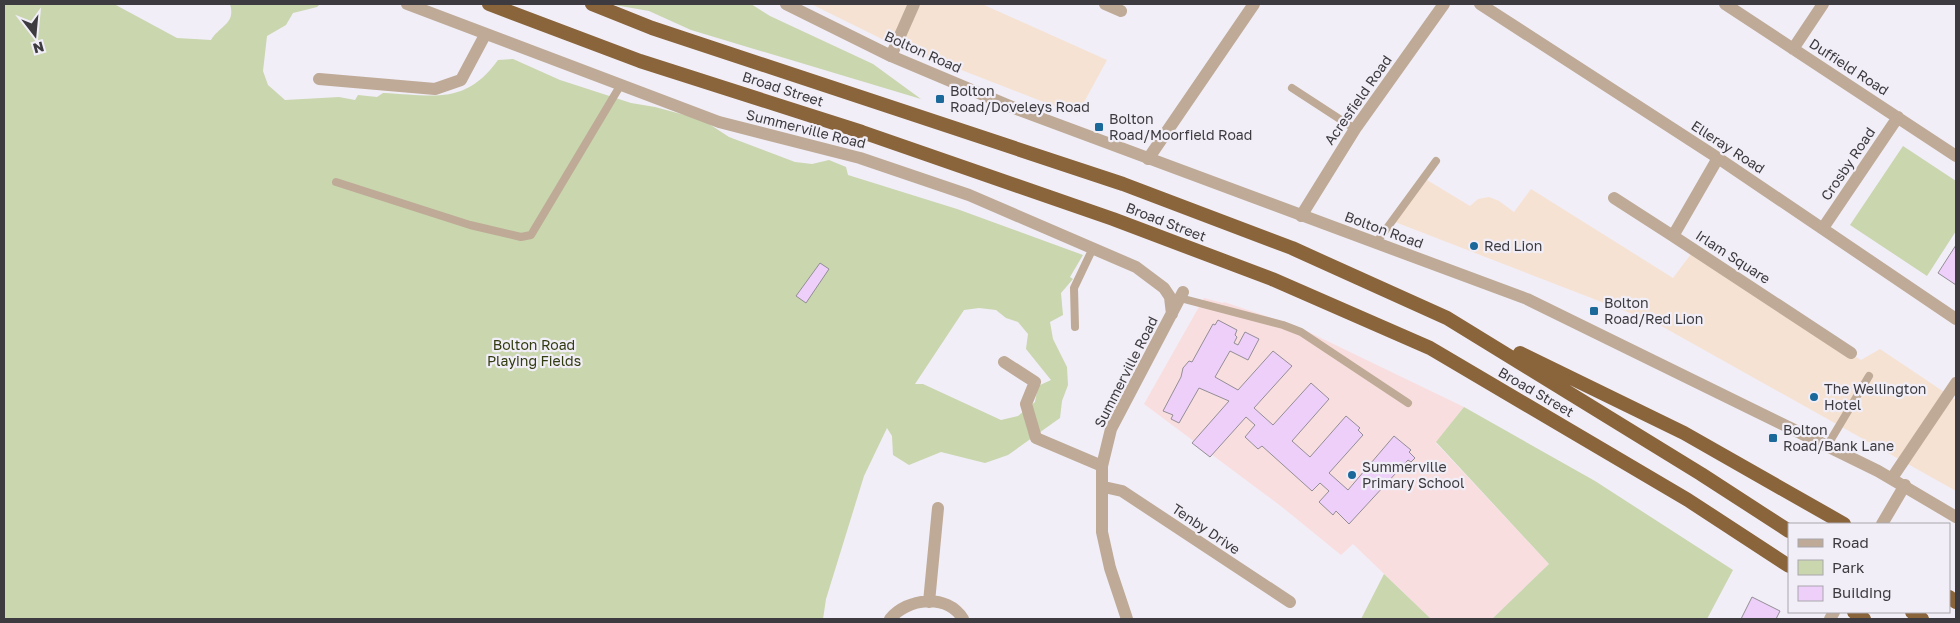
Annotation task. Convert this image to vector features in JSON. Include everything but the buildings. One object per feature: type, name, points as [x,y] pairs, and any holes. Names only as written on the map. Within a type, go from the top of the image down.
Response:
[{"type":"highway","name":"Broad Street","points":[[488,4],[640,61],[862,132],[1113,220],[1272,279],[1430,348],[1688,500],[1788,565]]},
{"type":"highway","name":"Broad Street","points":[[592,4],[652,28],[1123,184],[1292,248],[1447,318],[1701,474],[1788,530]]},
{"type":"highway","points":[[1447,318],[1684,433],[1842,523]]},
{"type":"street","name":"Summerville Road","points":[[407,4],[719,122],[860,158],[970,196],[1136,267],[1155,280],[1170,297],[1172,314]]},
{"type":"street","name":"Bolton Road","points":[[786,4],[890,56],[1019,110],[1148,160],[1527,299],[1892,478],[1956,516]]},
{"type":"street","points":[[890,56],[914,4]]},
{"type":"street","points":[[1105,4],[1121,10]]},
{"type":"street","points":[[1148,160],[1254,4]]},
{"type":"street","name":"Acresfield Road","points":[[1301,216],[1355,129],[1444,4]]},
{"type":"street","name":"Elleray Road","points":[[1480,4],[1718,158],[1956,319]]},
{"type":"street","name":"Duffield Road","points":[[1725,4],[1956,156]]},
{"type":"street","points":[[1793,49],[1823,4]]},
{"type":"street","points":[[319,78],[435,89],[461,80],[485,35]]},
{"type":"street","name":"Crosby Road","points":[[1823,228],[1898,117]]},
{"type":"street","name":"Irlam Square","points":[[1718,158],[1673,236],[1851,353]]},
{"type":"street","points":[[1614,198],[1673,236]]},
{"type":"street","name":"Summerville Road","points":[[1127,619],[1110,568],[1102,532],[1104,487],[1102,466],[1111,429],[1182,295]]},
{"type":"street","points":[[1004,362],[1035,382],[1026,404],[1036,438],[1102,466]]},
{"type":"street","points":[[1892,478],[1956,383]]},
{"type":"street","points":[[1883,523],[1905,485]]},
{"type":"street","name":"Tenby Drive","points":[[1104,487],[1122,491],[1290,602]]},
{"type":"street","points":[[929,602],[938,508]]},
{"type":"street","points":[[890,619],[896,612],[911,603],[929,602],[947,604],[963,619]]},
{"type":"lane","points":[[336,182],[470,225],[521,237],[532,234],[620,86]]},
{"type":"lane","points":[[1292,88],[1355,129]]},
{"type":"lane","points":[[1376,243],[1436,161]]},
{"type":"lane","points":[[1074,327],[1074,288],[1093,248]]},
{"type":"lane","points":[[1182,295],[1301,332],[1408,403]]},
{"type":"lane","points":[[1827,446],[1869,376]]},
{"type":"shaded area","points":[[811,4],[982,4],[1107,60],[1077,115],[884,40]]},
{"type":"shaded area","points":[[1427,180],[1470,206],[1478,199],[1489,197],[1499,201],[1514,212],[1531,189],[1673,278],[1691,254],[1861,360],[1880,349],[1956,400],[1956,491],[1656,323],[1395,222]]},
{"type":"shaded area","name":"Summerville Primary School","points":[[1204,298],[1224,302],[1296,326],[1464,407],[1436,443],[1549,564],[1492,619],[1431,619],[1353,544],[1341,555],[1282,507],[1144,404]]},
{"type":"green space","name":"Bolton Road Playing Fields","points":[[4,4],[114,4],[177,38],[211,40],[229,20],[231,16],[230,4],[320,4],[317,7],[293,13],[286,25],[267,36],[263,71],[268,85],[285,100],[339,97],[355,100],[358,95],[377,97],[383,93],[433,96],[447,94],[473,85],[486,75],[498,60],[513,59],[560,80],[631,103],[655,107],[703,120],[729,137],[795,162],[812,164],[829,160],[846,167],[848,175],[957,209],[1083,255],[1070,277],[1073,279],[1061,293],[1063,315],[1050,322],[1053,339],[1067,367],[1068,385],[1062,401],[1060,418],[1008,455],[985,463],[941,452],[909,465],[893,455],[892,436],[887,428],[864,476],[826,599],[823,619],[4,619]],"holes":[[[979,308],[996,310],[1006,318],[1018,322],[1028,334],[1026,349],[1051,380],[1038,386],[1035,402],[1018,416],[1001,420],[923,384],[915,384],[964,310]]]},
{"type":"green space","points":[[609,4],[751,4],[770,16],[873,64],[921,99],[691,30],[649,11]]},
{"type":"green space","points":[[1903,146],[1956,181],[1956,231],[1927,276],[1850,225]]},
{"type":"green space","points":[[1464,407],[1595,481],[1733,570],[1707,619],[1492,619],[1549,564],[1436,442]]},
{"type":"green space","points":[[1384,574],[1431,619],[1361,619]]},
{"type":"place","name":"Bolton Road/Doveleys Road","points":[[940,99]]},
{"type":"place","name":"Bolton Road/Moorfield Road","points":[[1099,127]]},
{"type":"place","name":"Red Lion","points":[[1474,246]]},
{"type":"place","name":"Bolton Road/Red Lion","points":[[1594,311]]},
{"type":"place","name":"The Wellington Hotel","points":[[1814,397]]},
{"type":"place","name":"Bolton Road/Bank Lane","points":[[1773,438]]},
{"type":"place","name":"Summerville Primary School","points":[[1352,475]]}]
